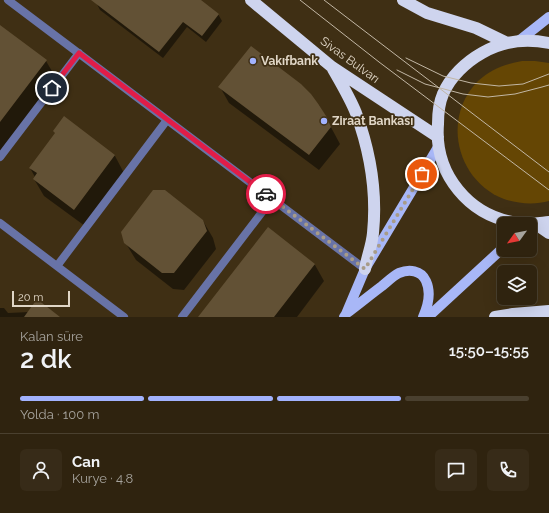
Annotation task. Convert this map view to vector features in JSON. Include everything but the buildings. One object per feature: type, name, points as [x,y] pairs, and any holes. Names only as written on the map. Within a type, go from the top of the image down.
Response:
[{"type":"highway","name":"Sivas Bulvarı","points":[[252,0],[332,66],[438,142]]},
{"type":"highway","points":[[403,0],[427,13],[476,28],[507,43]]},
{"type":"highway","points":[[497,218],[474,206],[461,194],[451,181],[444,166],[438,142],[438,112],[442,95],[450,82],[463,67],[475,57],[489,49],[520,40],[549,42]]},
{"type":"highway","points":[[332,66],[355,112],[364,136],[370,161],[373,185],[373,235],[365,269]]},
{"type":"highway","points":[[537,223],[549,222]]},
{"type":"highway","points":[[537,226],[549,232]]},
{"type":"highway","points":[[496,317],[549,311]]},
{"type":"main road","points":[[520,40],[549,17]]},
{"type":"main road","points":[[345,316],[365,269],[438,142]]},
{"type":"main road","points":[[428,317],[497,253]]},
{"type":"main road","points":[[345,316],[396,275],[406,271],[411,271],[422,274],[427,283],[428,301],[423,317]]},
{"type":"street","points":[[8,0],[365,269]]},
{"type":"street","points":[[0,157],[79,53]]},
{"type":"street","points":[[57,266],[167,120]]},
{"type":"street","points":[[182,317],[272,199]]},
{"type":"street","points":[[0,223],[124,317]]},
{"type":"shaded area","points":[[522,61],[549,63],[549,201],[538,203],[509,201],[488,190],[475,178],[465,164],[460,147],[458,130],[460,113],[467,96],[478,81],[488,73],[504,65]]},
{"type":"tram line","points":[[300,0],[379,62],[549,190]]},
{"type":"tram line","points":[[324,0],[549,172]]},
{"type":"tram line","points":[[406,58],[443,76],[471,83],[499,86],[523,84],[549,74]]},
{"type":"tram line","points":[[397,70],[425,84],[463,94],[488,97],[515,94],[549,85]]},
{"type":"way so far","points":[[266,194],[365,269],[422,174]]},
{"type":"place","name":"Vakıfbank","points":[[253,61]]},
{"type":"place","name":"Ziraat Bankası","points":[[324,121]]},
{"type":"route","points":[[52,88],[79,53],[266,194]]}]
